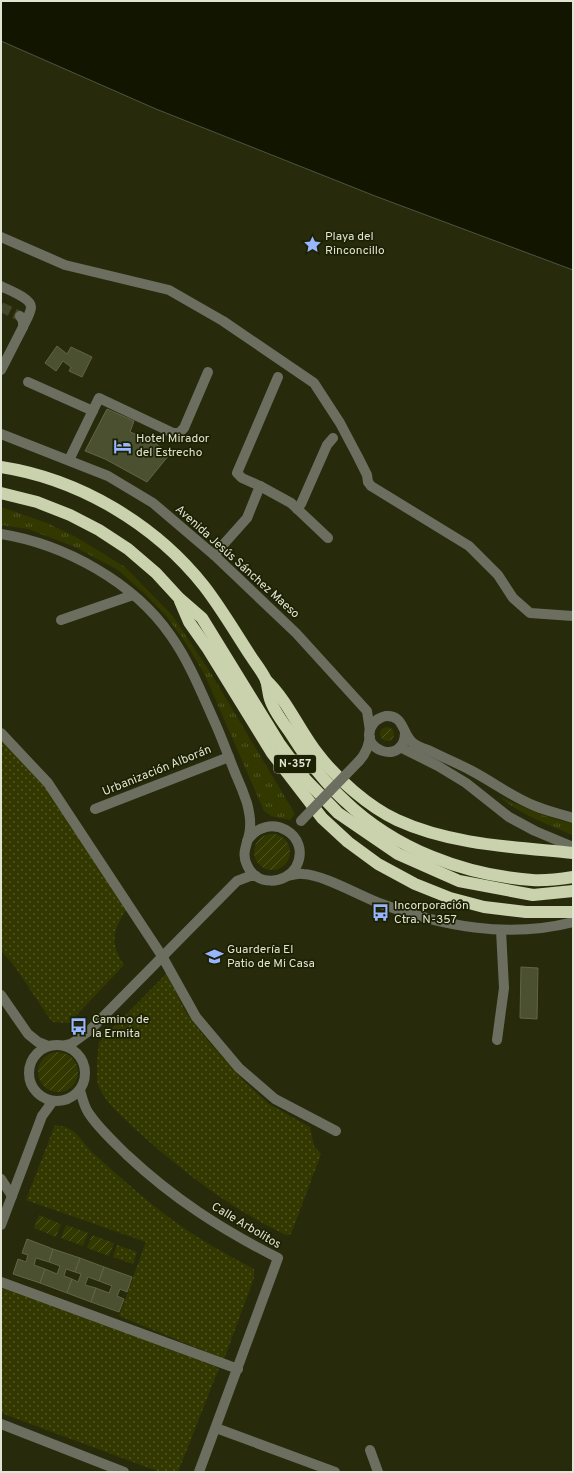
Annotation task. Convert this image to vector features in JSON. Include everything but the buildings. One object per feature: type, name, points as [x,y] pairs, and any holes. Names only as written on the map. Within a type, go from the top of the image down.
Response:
[{"type":"highway","name":"N-357","points":[[1,467],[30,472],[87,493],[126,515],[159,541],[183,563],[203,586],[228,620],[266,680],[270,700],[291,735],[318,772],[345,802],[371,823],[403,843],[432,857],[461,868],[497,876],[534,880],[573,878]]},
{"type":"highway","name":"N-357","points":[[1,493],[37,502],[70,514],[99,530],[134,554],[156,573],[179,598],[202,618],[279,743],[306,780],[338,813],[398,854],[459,881],[533,895],[573,891]]},
{"type":"highway","points":[[179,598],[189,622],[208,649],[272,753],[322,818],[348,842],[378,864],[415,884],[450,898],[484,907],[526,912],[573,912]]},
{"type":"highway","points":[[266,680],[277,691],[318,754],[334,772],[353,790],[387,815],[411,826],[479,843],[573,853]]},
{"type":"street","points":[[2,240],[65,265],[169,290],[223,321],[314,384],[340,423],[367,475],[368,482],[371,486],[469,546],[498,575],[513,598],[530,613],[573,616]]},
{"type":"street","points":[[1,286],[27,300],[31,304],[31,310],[1,370]]},
{"type":"street","points":[[20,316],[23,321],[22,327]]},
{"type":"street","points":[[69,460],[99,398],[172,434],[179,433],[182,431],[208,372]]},
{"type":"street","points":[[278,376],[238,470],[238,475],[284,499],[298,509],[328,538]]},
{"type":"street","points":[[28,382],[92,411]]},
{"type":"street","name":"Avenida Jesús Sánchez Maeso","points":[[1,434],[108,476],[153,503],[214,555],[296,633],[367,711]]},
{"type":"street","points":[[298,509],[327,445],[333,438]]},
{"type":"street","points":[[214,555],[247,518],[260,486]]},
{"type":"street","points":[[1,534],[38,542],[70,554],[105,574],[133,595],[170,634],[194,677],[229,757],[247,802],[250,816],[250,828],[245,847],[245,860],[243,869],[237,881],[89,1031],[71,1044],[54,1044],[36,1053],[30,1065],[29,1079],[35,1091],[40,1096],[53,1101],[67,1100],[80,1090],[85,1080],[86,1073],[83,1060],[74,1049],[66,1045]]},
{"type":"street","points":[[61,620],[133,595]]},
{"type":"street","points":[[384,752],[375,747],[370,734],[367,711],[396,718],[403,725],[407,737],[415,745],[473,771],[517,798],[536,807],[573,818]]},
{"type":"street","points":[[290,833],[361,758],[367,748],[375,721],[385,716]]},
{"type":"street","points":[[361,758],[368,757],[376,753],[395,750],[404,743],[405,732]]},
{"type":"street","points":[[1,733],[48,783],[162,956],[196,1017],[239,1068],[275,1099],[336,1131]]},
{"type":"street","points":[[400,747],[438,766],[466,783],[509,817],[535,831],[573,847]]},
{"type":"street","name":"Urbanización Alborán","points":[[95,810],[229,757]]},
{"type":"street","points":[[247,840],[256,830],[268,826],[281,827],[290,833],[296,840],[299,853],[296,866],[288,876]]},
{"type":"street","points":[[245,860],[249,870],[262,879],[275,881],[288,876],[303,874],[317,877],[378,902],[435,920],[459,925],[500,930],[530,930],[573,922]]},
{"type":"street","points":[[237,881],[250,876],[256,876]]},
{"type":"street","points":[[497,1040],[504,988],[500,930]]},
{"type":"street","points":[[1,995],[28,1034],[32,1043],[32,1059]]},
{"type":"street","points":[[79,1054],[89,1031]]},
{"type":"street","points":[[28,1034],[38,1042],[48,1046]]},
{"type":"street","name":"Calle Arbolitos","points":[[80,1090],[88,1112]]},
{"type":"street","points":[[1,1225],[42,1116],[43,1105],[40,1096]]},
{"type":"street","name":"Calle Arbolitos","points":[[67,1100],[88,1112],[110,1138],[153,1179],[182,1201],[225,1230],[278,1258],[199,1472]]},
{"type":"street","points":[[42,1116],[53,1101]]},
{"type":"street","points":[[1,1179],[12,1196]]},
{"type":"street","points":[[1,1282],[238,1369]]},
{"type":"street","points":[[1,1424],[124,1472]]},
{"type":"street","points":[[216,1428],[335,1472]]},
{"type":"street","points":[[370,1450],[378,1472]]},
{"type":"green space","points":[[1,507],[47,523],[76,537],[125,567],[172,615],[212,675],[295,814],[290,820],[271,816],[264,811],[204,673],[185,642],[167,617],[145,594],[118,570],[75,547],[28,529],[1,525]]},
{"type":"green space","points":[[384,727],[390,727],[394,731],[394,737],[390,741],[384,741],[380,737],[380,731]]},
{"type":"green space","points":[[1,737],[43,783],[128,907],[119,922],[115,936],[116,949],[124,965],[69,1023],[53,1022],[50,1019],[13,964],[1,951]]},
{"type":"green space","points":[[500,797],[542,815],[573,824],[573,835],[525,814]]},
{"type":"green space","points":[[276,834],[285,839],[289,845],[289,859],[285,865],[276,870],[268,870],[259,865],[255,859],[254,848],[259,839],[265,835]]},
{"type":"green space","points":[[167,973],[184,1009],[202,1034],[243,1080],[269,1104],[310,1127],[314,1146],[321,1154],[291,1234],[286,1235],[265,1224],[204,1186],[166,1156],[117,1111],[105,1098],[99,1087],[97,1072],[99,1042]]},
{"type":"green space","points":[[62,1052],[69,1055],[75,1061],[78,1072],[77,1080],[69,1089],[62,1092],[54,1092],[47,1089],[39,1080],[38,1068],[41,1061],[50,1053]]},
{"type":"green space","points":[[55,1125],[69,1128],[78,1135],[94,1154],[171,1219],[211,1246],[254,1269],[254,1278],[224,1359],[119,1316],[146,1242],[26,1200]]},
{"type":"green space","points":[[39,1215],[61,1224],[56,1237],[34,1228]]},
{"type":"green space","points":[[66,1225],[88,1233],[83,1246],[61,1238]]},
{"type":"green space","points":[[92,1235],[114,1243],[109,1256],[87,1248]]},
{"type":"green space","points":[[117,1245],[137,1252],[133,1264],[113,1257]]},
{"type":"green space","points":[[1,1284],[219,1368],[178,1472],[160,1472],[1,1413]]},
{"type":"shaded area","points":[[1,1],[573,1],[573,270],[375,196],[156,109],[1,41]]},
{"type":"tunnel","points":[[1,307],[20,316]]},
{"type":"place","name":"Playa del Rinconcillo","points":[[312,244]]},
{"type":"place","name":"Hotel Mirador del Estrecho","points":[[123,446]]},
{"type":"place","name":"Incorporación Ctra. N-357","points":[[381,913]]},
{"type":"place","name":"Guardería El Patio de Mi Casa","points":[[214,957]]},
{"type":"place","name":"Camino de la Ermita","points":[[79,1027]]}]
